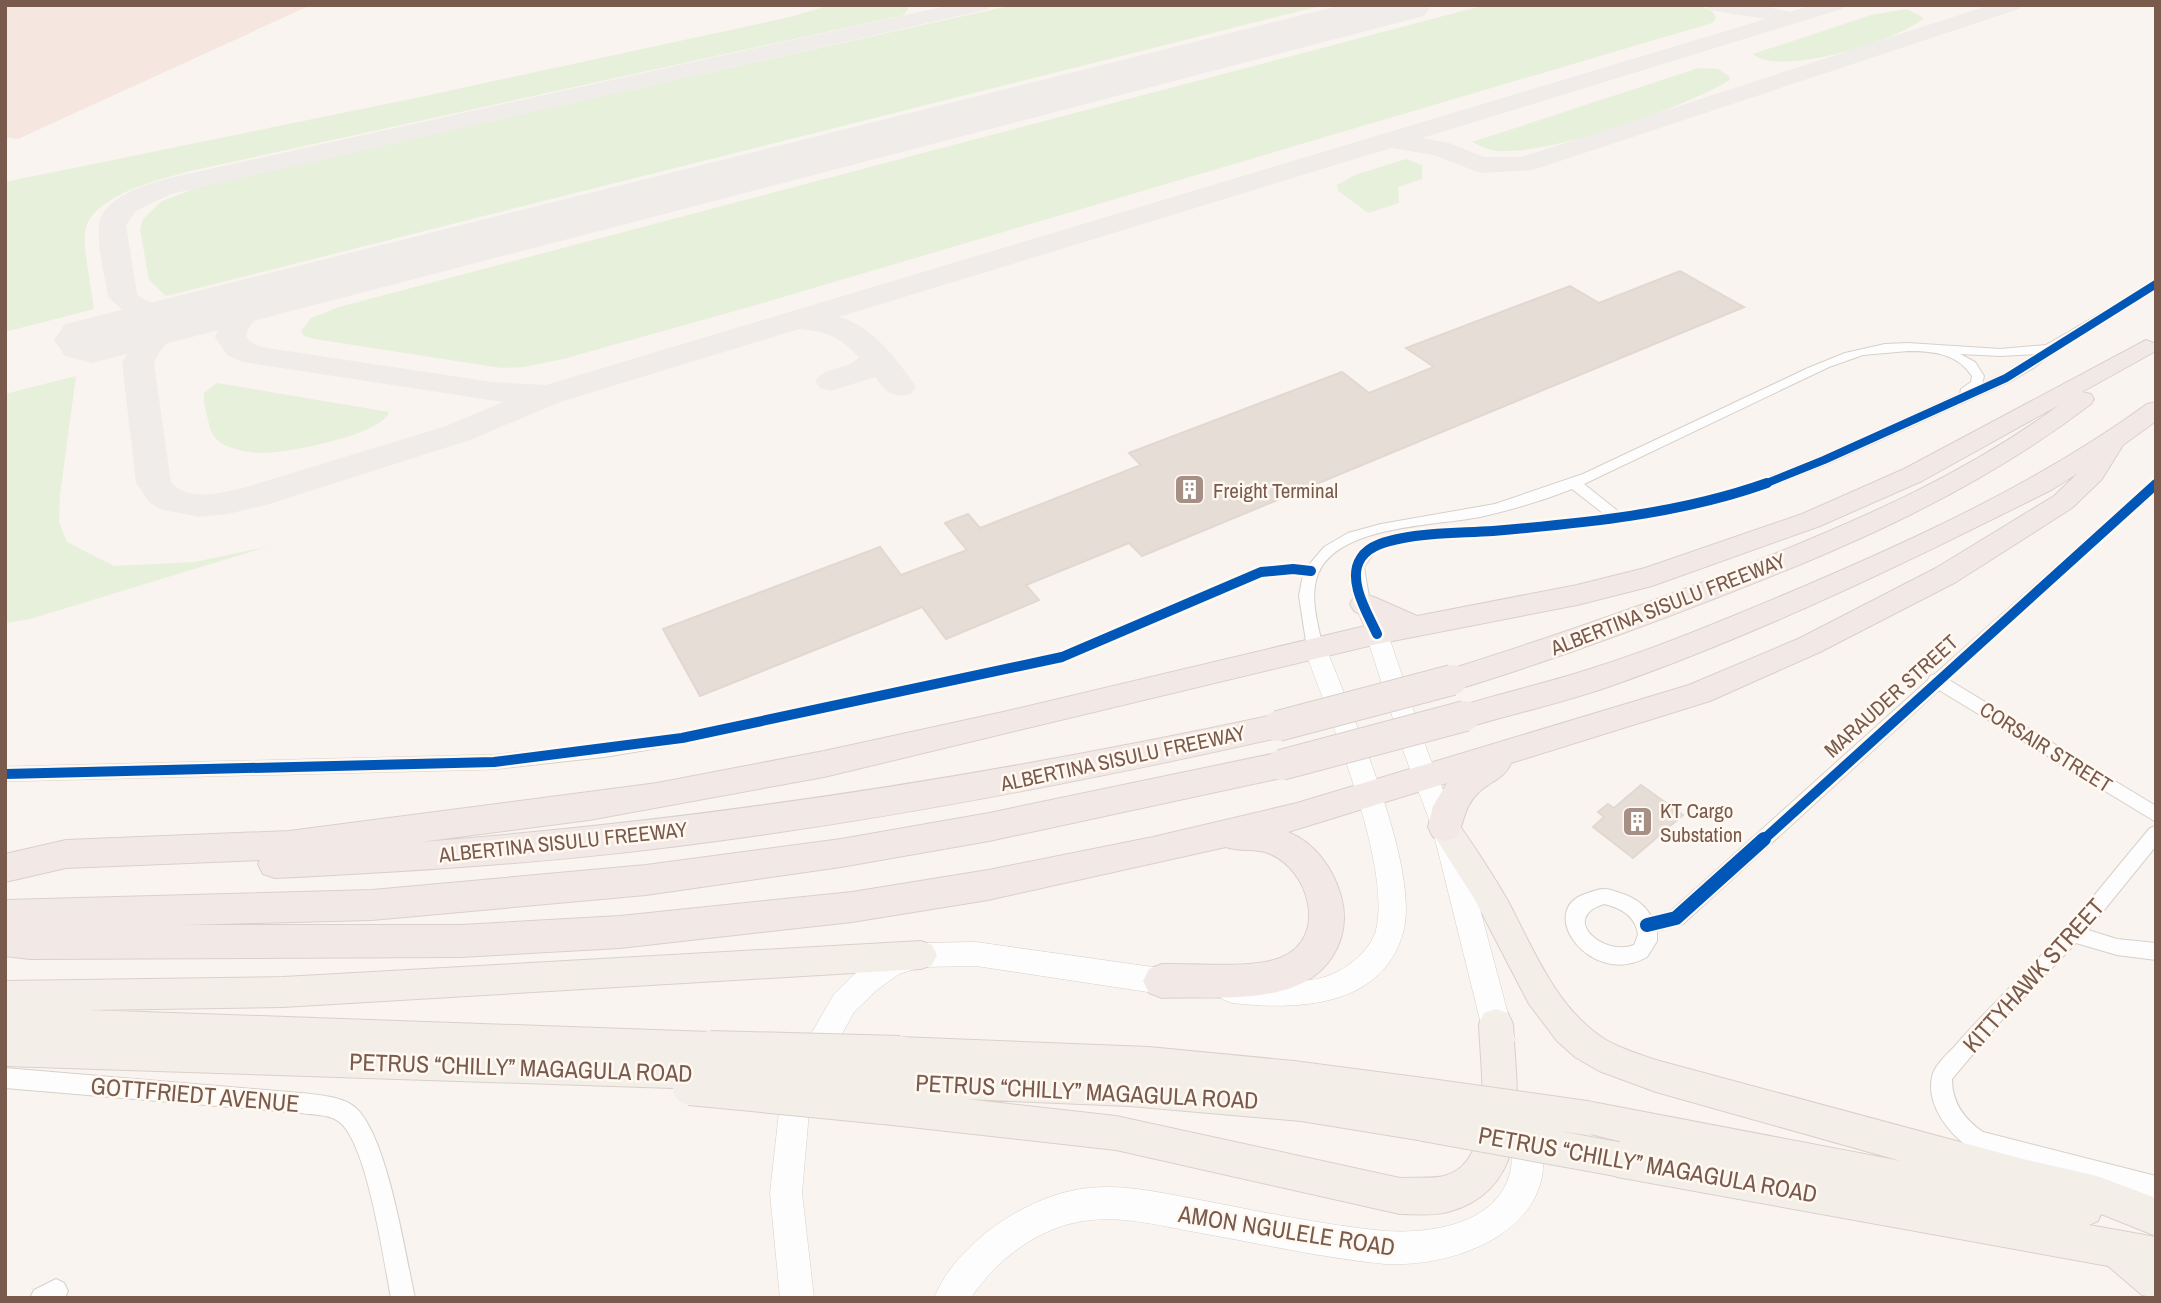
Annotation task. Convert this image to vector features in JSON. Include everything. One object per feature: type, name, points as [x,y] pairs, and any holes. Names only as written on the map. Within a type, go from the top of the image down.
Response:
[{"type":"highway","points":[[5,868],[66,853],[289,845],[616,803],[849,758],[1003,724],[1315,648],[1529,605],[1652,576],[1811,520],[1913,475],[2151,343]]},
{"type":"highway","name":"ALBERTINA SISULU FREEWAY","points":[[5,868],[150,869],[332,862],[488,851],[660,834],[842,810],[1008,783],[1278,726],[1452,680],[1572,643],[1852,532],[1942,488],[2045,429],[2151,343]]},
{"type":"highway","name":"ALBERTINA SISULU FREEWAY","points":[[5,915],[372,905],[646,880],[841,853],[989,827],[1280,765],[1596,679],[1722,632],[1873,568],[2044,483],[2113,440],[2156,409]]},
{"type":"highway","points":[[5,940],[30,943],[461,941],[620,932],[852,907],[988,885],[1153,851],[1297,816],[1699,694],[1810,645],[1946,575],[2063,502],[2093,473],[2113,440]]},
{"type":"highway","points":[[1364,604],[1382,614],[1419,627]]},
{"type":"highway","points":[[1445,828],[1446,813],[1456,793],[1476,775],[1516,751]]},
{"type":"highway","points":[[1153,851],[1238,837],[1253,837],[1278,843],[1290,849],[1312,871],[1327,899],[1329,915],[1320,948],[1308,961],[1290,971],[1244,979],[1162,981]]},
{"type":"main road","name":"AMON NGULELE ROAD","points":[[951,1298],[956,1287],[994,1247],[1031,1222],[1076,1206],[1119,1203],[1352,1242],[1405,1248],[1449,1242],[1485,1229],[1508,1213],[1522,1188],[1528,1165],[1522,1125],[1445,828],[1377,634]]},
{"type":"main road","points":[[5,996],[283,992],[976,954],[1272,996],[1311,994],[1346,984],[1373,960],[1390,934],[1394,900],[1369,794],[1315,648]]},
{"type":"main road","points":[[1445,828],[1486,891],[1539,996],[1575,1035],[1608,1058],[1656,1076],[2023,1177],[2097,1194],[2156,1218]]},
{"type":"main road","points":[[794,1295],[786,1192],[794,1112],[820,1046],[845,1003],[868,980],[891,964],[921,956]]},
{"type":"main road","name":"PETRUS “CHILLY” MAGAGULA ROAD","points":[[5,1022],[701,1070],[1129,1089],[1301,1104],[1587,1118],[1893,1178],[2156,1218]]},
{"type":"main road","points":[[892,1080],[1400,1196],[1447,1194],[1478,1178],[1494,1153],[1499,1119],[1496,1024]]},
{"type":"main road","name":"PETRUS “CHILLY” MAGAGULA ROAD","points":[[5,1050],[488,1067],[701,1070],[892,1080]]},
{"type":"main road","name":"PETRUS “CHILLY” MAGAGULA ROAD","points":[[1424,1110],[1617,1158],[2156,1256]]},
{"type":"main road","points":[[2116,1248],[2156,1281]]},
{"type":"street","points":[[1377,634],[1364,604],[1357,569],[1360,558],[1382,542],[1616,517],[1687,506],[1808,467],[1956,400],[2040,358],[2049,349],[2156,284]]},
{"type":"street","points":[[1315,648],[1307,606],[1311,571],[1328,551],[1349,537],[1476,513],[1528,499],[1573,482],[1852,355],[1892,346],[2005,354],[2049,349]]},
{"type":"street","points":[[1940,348],[1964,361],[1978,376],[1977,383],[1956,400]]},
{"type":"street","points":[[1573,482],[1616,517]]},
{"type":"street","name":"MARAUDER STREET","points":[[1647,925],[1676,918],[1936,680],[2156,484]]},
{"type":"street","points":[[5,775],[494,762],[682,738],[1062,657],[1261,572],[1293,569],[1311,571]]},
{"type":"street","name":"CORSAIR STREET","points":[[1936,680],[2156,815]]},
{"type":"street","name":"KITTYHAWK STREET","points":[[2156,833],[2073,934],[1992,1017],[1942,1076],[1943,1098],[1956,1124],[1965,1133],[1988,1146],[2156,1187]]},
{"type":"street","points":[[2073,934],[2117,947],[2156,952]]},
{"type":"street","name":"GOTTFRIEDT AVENUE","points":[[5,1078],[328,1107],[347,1114],[368,1145],[403,1298]]},
{"type":"shaded area","points":[[5,5],[311,5],[18,139],[5,137]]},
{"type":"green space","points":[[830,5],[909,7],[904,15],[195,170],[131,190],[100,207],[90,219],[85,232],[86,259],[94,309],[5,332],[5,182],[411,99],[790,17]]},
{"type":"green space","points":[[1013,5],[1324,5],[166,296],[149,280],[140,229],[143,219],[162,201],[207,184]]},
{"type":"green space","points":[[1485,5],[1697,5],[1712,11],[1716,18],[1712,23],[749,307],[563,359],[524,367],[501,368],[315,339],[304,336],[301,331],[311,318],[339,307]]},
{"type":"green space","points":[[1907,9],[1924,18],[1891,36],[1839,53],[1787,62],[1767,60],[1753,54],[1871,15]]},
{"type":"green space","points":[[1699,68],[1718,69],[1729,76],[1730,80],[1650,116],[1550,146],[1497,151],[1472,142]]},
{"type":"green space","points":[[1406,159],[1422,165],[1422,179],[1398,187],[1399,203],[1368,213],[1338,191],[1337,185],[1355,175]]},
{"type":"green space","points":[[76,376],[60,495],[59,522],[67,542],[114,566],[195,562],[270,546],[30,619],[5,623],[5,394]]},
{"type":"green space","points":[[217,383],[389,412],[382,421],[369,429],[329,442],[270,453],[249,452],[221,443],[211,430],[204,393]]},
{"type":"building","name":"Freight Terminal","points":[[1680,271],[1744,307],[1142,556],[1129,543],[1026,585],[1039,600],[946,639],[922,607],[700,696],[663,629],[880,547],[901,575],[967,550],[945,523],[968,514],[980,528],[1141,465],[1129,453],[1342,372],[1369,393],[1434,367],[1406,348],[1570,286],[1599,303]]},
{"type":"building","name":"KT Cargo Substation","points":[[1641,785],[1683,815],[1633,858],[1593,827],[1604,817],[1598,812],[1608,804],[1614,808]]},
{"type":"taxiway","points":[[199,312],[158,314],[139,309],[123,297],[112,225],[118,214],[137,198],[187,181],[981,5]]},
{"type":"taxiway","points":[[1715,5],[1781,15]]},
{"type":"taxiway","points":[[214,309],[180,322],[158,335],[142,352],[138,363],[154,483],[162,494],[173,501],[199,506],[253,497],[458,433],[548,395],[1835,5]]},
{"type":"taxiway","points":[[1398,142],[1440,148],[1480,165],[1524,165],[2012,5]]},
{"type":"taxiway","points":[[283,291],[258,302],[236,320],[230,337],[238,348],[254,355],[492,392],[537,393]]},
{"type":"taxiway","points":[[801,320],[819,321],[847,331],[869,349],[900,387]]},
{"type":"taxiway","points":[[831,381],[865,370],[875,358]]},
{"type":"runway","points":[[92,340],[1406,5]]},
{"type":"cycle path","points":[[1377,634],[1361,597],[1356,577],[1360,559],[1369,550],[1384,543],[1421,535],[1492,531],[1638,514],[1686,506],[1756,487],[1824,460],[2006,378],[2031,365],[2049,349],[2156,284]]},
{"type":"cycle path","points":[[1647,925],[1676,918],[2156,484]]},
{"type":"cycle path","points":[[5,774],[494,762],[682,738],[1062,657],[1261,572],[1293,569],[1311,571]]},
{"type":"place","name":"Freight Terminal","points":[[1190,490]]},
{"type":"place","name":"KT Cargo Substation","points":[[1637,822]]}]
